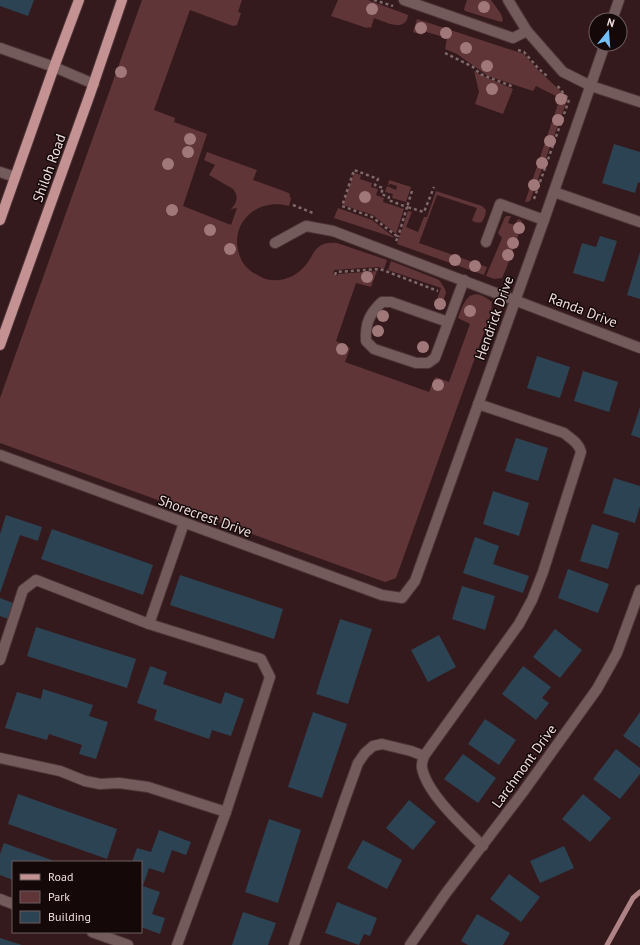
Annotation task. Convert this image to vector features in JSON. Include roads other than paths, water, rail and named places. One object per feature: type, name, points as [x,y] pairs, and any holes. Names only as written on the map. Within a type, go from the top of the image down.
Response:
[{"type":"main road","name":"Shiloh Road","points":[[0,220],[79,0]]},
{"type":"main road","name":"Shiloh Road","points":[[0,345],[94,84],[122,0]]},
{"type":"street","points":[[508,0],[527,31],[563,72],[591,86],[640,102]]},
{"type":"street","points":[[615,12],[619,0]]},
{"type":"street","points":[[400,4],[513,38],[527,31]]},
{"type":"street","points":[[0,48],[54,67],[94,84]]},
{"type":"street","name":"Hendrick Drive","points":[[402,598],[415,581],[602,52]]},
{"type":"street","points":[[0,172],[15,177]]},
{"type":"street","points":[[554,192],[640,222]]},
{"type":"street","points":[[486,242],[500,204],[544,220]]},
{"type":"street","name":"Randa Drive","points":[[275,243],[306,226],[333,231],[516,299],[640,348]]},
{"type":"street","points":[[448,322],[391,302],[382,302],[373,311],[365,330],[366,341],[374,349],[416,363],[428,363],[435,358],[464,280]]},
{"type":"street","points":[[478,404],[564,433],[575,442],[580,448],[581,452],[546,566],[532,600],[519,624],[424,756],[421,766],[428,783],[442,802],[483,846]]},
{"type":"street","name":"Shorecrest Drive","points":[[0,455],[382,595],[402,598]]},
{"type":"street","points":[[149,624],[184,523]]},
{"type":"street","points":[[0,660],[22,590],[36,580],[149,624],[261,659],[270,677],[226,812],[177,945]]},
{"type":"street","name":"Larchmont Drive","points":[[410,945],[446,893],[483,846],[597,689],[618,653],[640,590]]},
{"type":"street","points":[[294,945],[358,763],[365,753],[373,746],[382,744],[411,751],[424,756]]},
{"type":"street","points":[[0,758],[60,771],[85,782],[100,784],[119,783],[148,787],[226,812]]},
{"type":"street","points":[[0,899],[12,904]]},
{"type":"street","points":[[94,933],[107,941],[128,945]]},
{"type":"waterway","points":[[607,945],[633,898],[640,892]]}]
